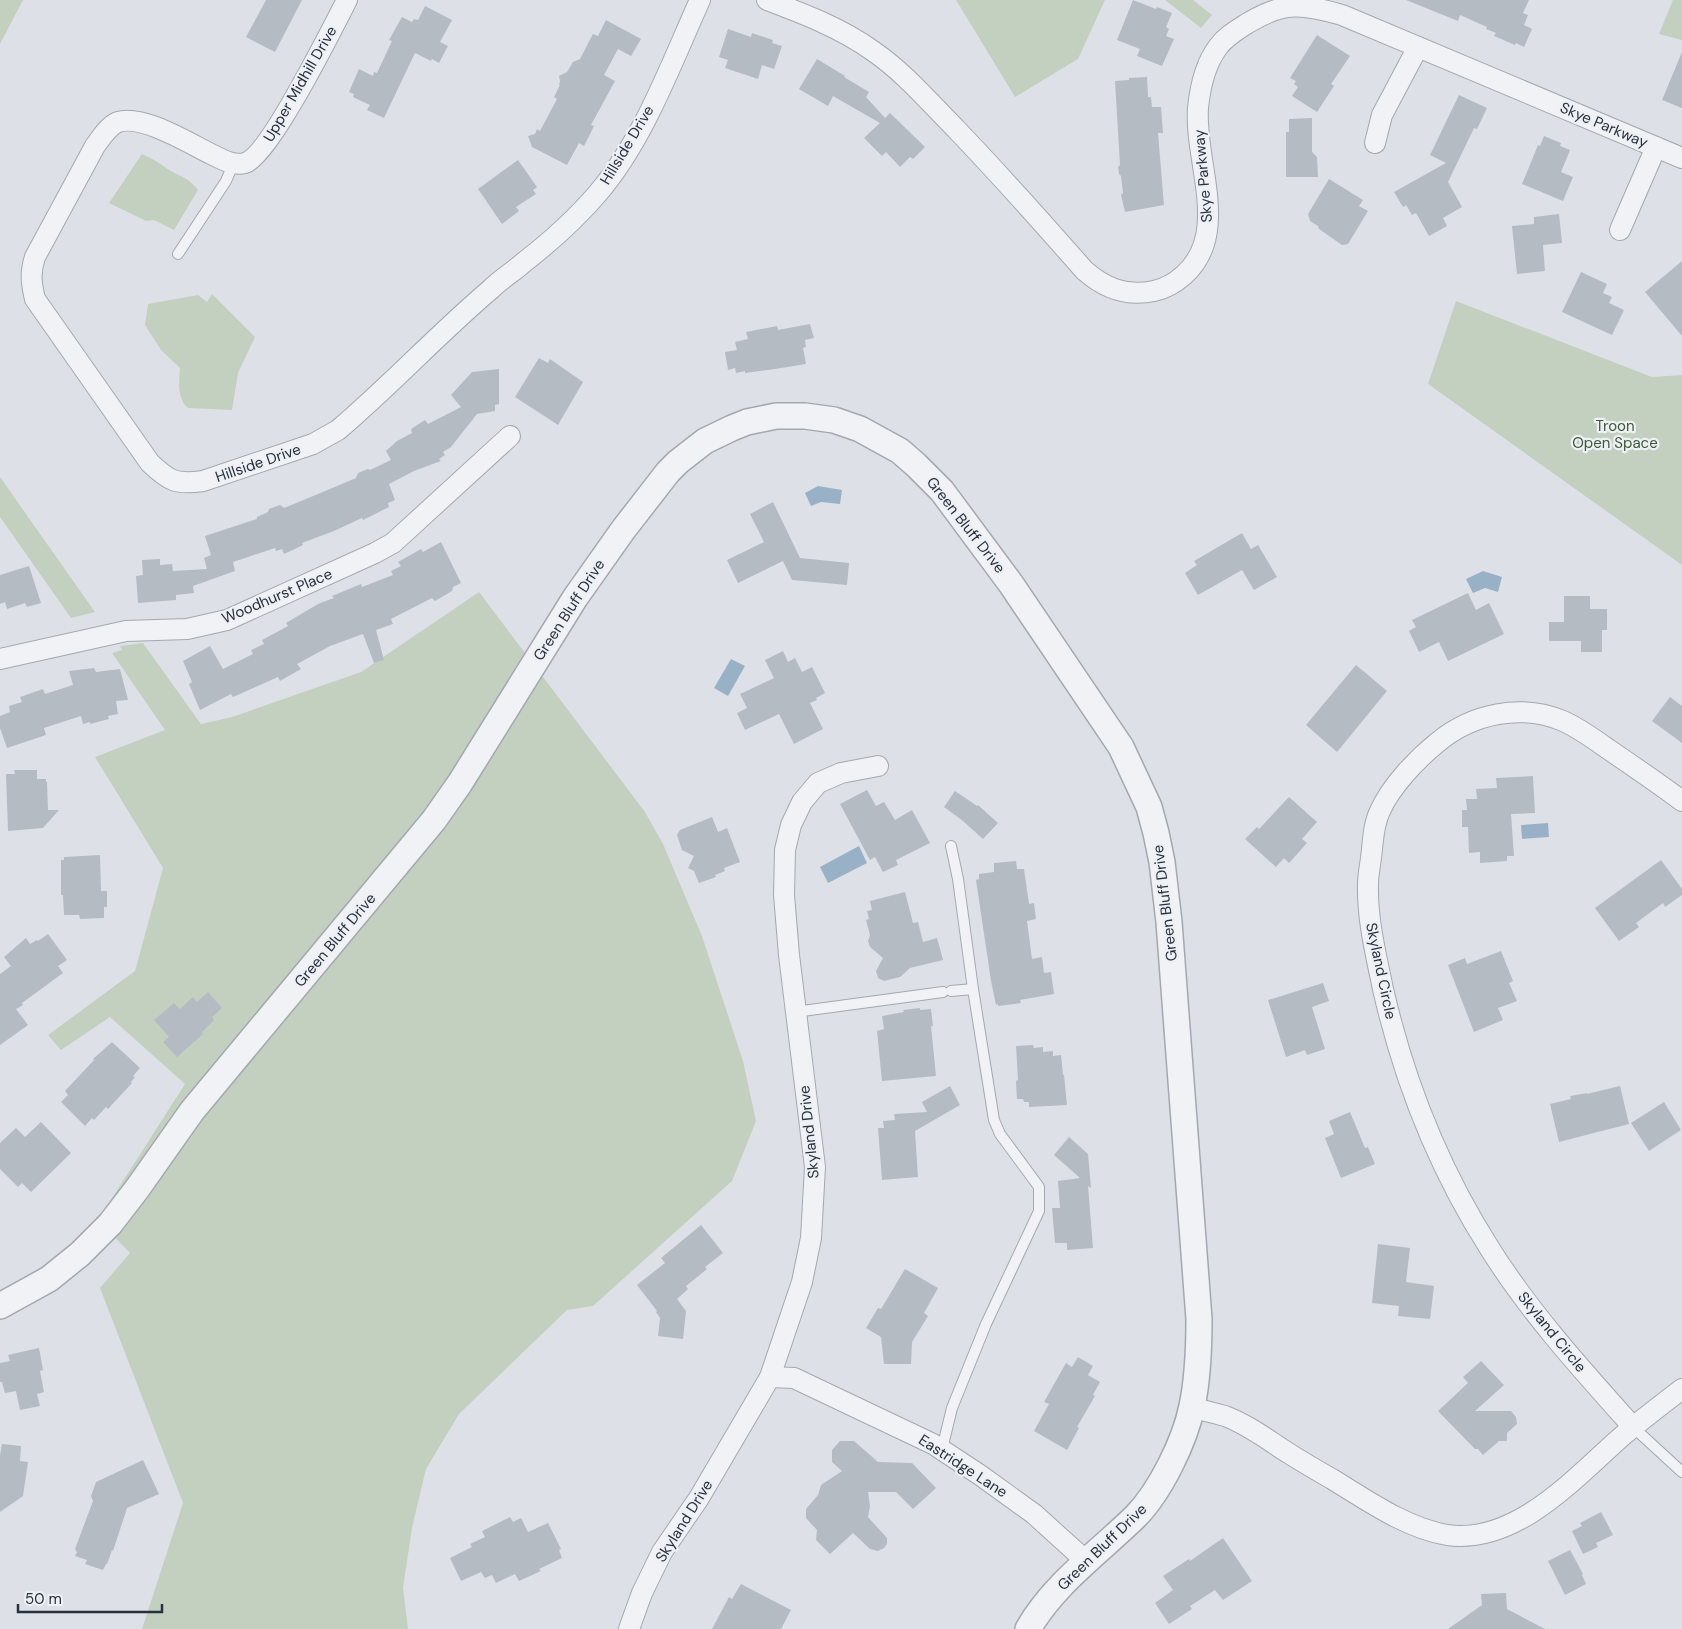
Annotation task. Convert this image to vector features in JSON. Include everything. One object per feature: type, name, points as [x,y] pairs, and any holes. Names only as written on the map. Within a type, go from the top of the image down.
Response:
[{"type":"street","name":"Upper Midhill Drive","points":[[240,162],[265,145],[304,81],[347,0]]},
{"type":"street","name":"Hillside Drive","points":[[240,162],[229,162],[149,124],[134,120],[117,123],[104,133],[95,146],[35,257],[32,268],[31,283],[35,299],[150,463],[164,476],[186,484],[203,481],[313,444],[338,430],[491,288],[572,221],[598,193],[634,140],[700,0]]},
{"type":"street","name":"Skye Parkway","points":[[767,0],[834,28],[872,50],[894,66],[915,85],[1023,200],[1084,270],[1096,281],[1108,287],[1127,292],[1155,291],[1174,282],[1190,270],[1201,254],[1207,235],[1208,224],[1198,108],[1203,82],[1218,47],[1232,33],[1266,12],[1285,7],[1300,6],[1342,15],[1682,158]]},
{"type":"street","points":[[1375,143],[1382,115],[1418,47]]},
{"type":"street","points":[[1620,230],[1656,147]]},
{"type":"street","name":"Green Bluff Drive","points":[[0,1306],[49,1280],[80,1254],[110,1224],[192,1111],[420,838],[460,783],[575,598],[623,530],[668,472],[706,441],[732,428],[755,420],[776,416],[813,417],[834,420],[860,429],[885,442],[916,465],[942,491],[1012,584],[1121,747],[1149,807],[1162,862],[1169,922],[1200,1319],[1198,1362],[1192,1408],[1182,1440],[1166,1474],[1151,1498],[1135,1517],[1086,1561],[1047,1603],[1028,1629]]},
{"type":"street","name":"Woodhurst Place","points":[[0,659],[126,631],[187,629],[227,620],[393,543],[510,436]]},
{"type":"street","name":"Skyland Circle","points":[[1634,1427],[1564,1349],[1520,1294],[1481,1234],[1442,1164],[1406,1070],[1388,1012],[1370,918],[1368,884],[1374,832],[1379,812],[1391,790],[1436,743],[1466,724],[1484,717],[1517,712],[1540,714],[1562,721],[1588,735],[1682,801]]},
{"type":"street","name":"Skyland Drive","points":[[629,1629],[642,1593],[662,1552],[699,1498],[770,1377],[802,1282],[811,1238],[815,1167],[795,1012],[784,895],[785,850],[791,825],[802,802],[818,783],[841,773],[878,766]]},
{"type":"street","name":"Eastridge Lane","points":[[770,1377],[794,1378],[942,1449],[1034,1514],[1086,1561]]},
{"type":"street","points":[[1192,1408],[1226,1417],[1250,1429],[1385,1511],[1424,1529],[1448,1535],[1470,1535],[1494,1531],[1516,1522],[1543,1506],[1634,1427],[1682,1389]]},
{"type":"lane","points":[[178,254],[240,162]]},
{"type":"lane","points":[[942,1449],[952,1408],[986,1324],[1039,1211],[1039,1187],[1000,1134],[994,1120],[958,880],[951,846]]},
{"type":"lane","points":[[795,1012],[973,989]]},
{"type":"lane","points":[[1634,1427],[1682,1472]]},
{"type":"green space","points":[[0,0],[23,0],[0,44]]},
{"type":"green space","points":[[956,0],[1105,0],[1078,59],[1015,97]]},
{"type":"green space","points":[[1165,0],[1193,0],[1212,15],[1201,28]]},
{"type":"green space","points":[[1673,0],[1682,0],[1682,40],[1659,34]]},
{"type":"green space","points":[[142,154],[187,179],[198,190],[174,230],[154,220],[146,221],[109,203]]},
{"type":"green space","points":[[212,294],[255,337],[238,373],[232,410],[188,408],[180,395],[180,368],[161,350],[145,325],[148,304],[198,295],[207,302]]},
{"type":"green space","name":"Troon Open Space","points":[[1456,301],[1652,377],[1682,375],[1682,565],[1428,384]]},
{"type":"green space","points":[[0,477],[95,612],[71,618],[0,517]]},
{"type":"green space","points":[[479,592],[645,812],[663,844],[702,936],[743,1061],[756,1121],[732,1181],[593,1306],[567,1310],[459,1414],[426,1469],[412,1528],[403,1588],[408,1629],[142,1629],[183,1503],[100,1288],[130,1253],[98,1220],[185,1084],[110,1017],[61,1050],[48,1035],[135,971],[163,868],[95,757],[165,730],[112,653],[122,650],[120,646],[143,643],[201,724],[232,717],[361,672]]},
{"type":"water","points":[[818,486],[842,490],[840,504],[821,502],[811,506],[805,493]]},
{"type":"water","points":[[1483,571],[1502,577],[1498,592],[1485,588],[1473,593],[1466,579]]},
{"type":"water","points":[[731,659],[745,666],[728,696],[714,688]]},
{"type":"water","points":[[1548,823],[1549,837],[1522,839],[1521,825]]},
{"type":"water","points":[[859,846],[867,863],[828,883],[820,867]]},
{"type":"building","points":[[266,0],[302,0],[275,52],[246,37]]},
{"type":"building","points":[[1133,0],[1172,13],[1166,27],[1169,29],[1166,36],[1174,39],[1162,66],[1137,56],[1140,49],[1117,40]]},
{"type":"building","points":[[1406,0],[1529,0],[1523,13],[1528,15],[1524,25],[1532,29],[1524,47],[1516,43],[1515,45],[1494,36],[1496,33],[1486,29],[1487,27],[1460,15],[1458,21]]},
{"type":"building","points":[[425,6],[452,20],[440,42],[448,46],[439,63],[415,53],[384,118],[367,110],[370,105],[353,97],[354,94],[349,92],[359,69],[373,76],[374,72],[377,73],[392,41],[389,40],[402,17],[412,22],[414,19],[418,20]]},
{"type":"building","points":[[606,20],[641,39],[631,56],[618,49],[604,75],[615,81],[591,125],[594,126],[584,146],[579,143],[567,165],[532,147],[528,136],[535,134],[537,129],[540,131],[557,99],[554,97],[560,85],[559,76],[567,72],[573,62],[580,59],[593,34],[598,36]]},
{"type":"building","points":[[728,29],[751,37],[752,33],[773,40],[772,43],[782,46],[774,69],[762,65],[758,79],[725,68],[728,60],[719,57]]},
{"type":"building","points":[[1317,35],[1350,56],[1331,84],[1334,86],[1317,112],[1292,96],[1298,87],[1294,84],[1296,81],[1290,78]]},
{"type":"building","points":[[1682,52],[1682,108],[1662,100]]},
{"type":"building","points":[[817,59],[869,92],[866,97],[885,118],[890,113],[925,147],[913,159],[910,157],[900,167],[886,152],[882,156],[864,138],[880,123],[833,96],[828,106],[799,89]]},
{"type":"building","points":[[1147,77],[1148,97],[1151,97],[1152,107],[1161,107],[1163,133],[1158,133],[1164,205],[1125,212],[1121,195],[1123,193],[1121,176],[1118,167],[1120,165],[1115,81]]},
{"type":"building","points":[[1459,95],[1487,108],[1477,129],[1474,128],[1448,182],[1462,207],[1443,218],[1447,226],[1429,236],[1416,213],[1412,215],[1406,205],[1403,207],[1394,192],[1446,163],[1430,155]]},
{"type":"building","points":[[1312,118],[1312,152],[1317,157],[1318,177],[1286,177],[1286,132],[1289,132],[1289,119]]},
{"type":"building","points":[[1544,136],[1561,143],[1560,146],[1570,150],[1561,172],[1573,177],[1563,201],[1522,184],[1538,145],[1540,146]]},
{"type":"building","points":[[518,160],[537,187],[533,190],[536,194],[516,207],[519,211],[502,224],[478,189]]},
{"type":"building","points":[[1329,179],[1363,200],[1359,206],[1368,211],[1348,244],[1342,245],[1310,221],[1308,214]]},
{"type":"building","points":[[1559,214],[1562,243],[1543,245],[1545,271],[1517,274],[1512,226],[1534,224],[1534,217]]},
{"type":"building","points":[[1682,261],[1682,336],[1645,292]]},
{"type":"building","points":[[1581,272],[1607,284],[1603,293],[1612,297],[1609,303],[1624,310],[1612,335],[1562,312]]},
{"type":"building","points":[[810,324],[814,338],[805,340],[806,347],[803,348],[806,364],[745,373],[745,371],[736,373],[735,368],[728,370],[725,352],[737,350],[735,342],[748,339],[746,332],[777,326],[778,330]]},
{"type":"building","points":[[539,358],[548,363],[550,359],[583,382],[558,425],[515,397]]},
{"type":"building","points":[[499,369],[499,404],[495,405],[495,411],[477,414],[451,447],[443,452],[445,455],[439,459],[441,461],[414,471],[389,484],[395,500],[388,503],[389,507],[363,520],[362,518],[302,543],[303,545],[284,554],[282,549],[276,551],[275,548],[233,562],[235,571],[193,586],[194,593],[176,595],[176,600],[138,603],[136,576],[143,575],[142,560],[160,559],[160,565],[172,564],[173,571],[207,569],[204,558],[211,555],[205,536],[257,519],[257,517],[268,512],[269,509],[280,505],[284,508],[356,478],[358,473],[370,470],[391,460],[386,451],[397,441],[412,433],[411,429],[425,420],[428,424],[461,407],[451,395],[472,372]]},
{"type":"building","points":[[773,502],[800,558],[849,563],[847,585],[792,580],[783,561],[738,583],[727,560],[764,542],[750,514]]},
{"type":"building","points":[[1242,533],[1251,549],[1258,545],[1277,577],[1254,590],[1242,570],[1198,595],[1185,573],[1197,565],[1194,561]]},
{"type":"building","points":[[441,542],[461,583],[435,601],[432,598],[391,619],[393,624],[376,630],[384,660],[374,663],[363,634],[330,646],[297,664],[301,669],[280,681],[278,677],[233,697],[231,694],[200,710],[189,684],[192,682],[183,661],[210,646],[223,669],[253,654],[251,650],[264,644],[262,640],[288,626],[286,623],[318,604],[361,584],[362,587],[393,575],[391,571],[401,566],[398,562],[421,549],[423,552]]},
{"type":"building","points":[[29,566],[41,603],[27,607],[25,603],[7,609],[5,602],[0,604],[0,575]]},
{"type":"building","points":[[1468,593],[1476,610],[1489,603],[1504,634],[1448,661],[1439,642],[1419,652],[1409,631],[1416,627],[1412,620]]},
{"type":"building","points":[[1564,596],[1590,596],[1590,609],[1607,609],[1607,630],[1602,630],[1602,652],[1581,652],[1581,641],[1549,641],[1549,622],[1564,622]]},
{"type":"building","points":[[783,651],[788,662],[795,658],[802,672],[812,667],[825,693],[810,703],[823,729],[794,744],[779,714],[745,730],[737,713],[747,708],[740,694],[774,678],[765,660]]},
{"type":"building","points":[[1356,665],[1387,691],[1337,752],[1306,725]]},
{"type":"building","points":[[94,668],[96,672],[120,669],[128,700],[116,701],[118,714],[108,716],[109,719],[90,724],[90,722],[83,724],[81,716],[44,728],[46,735],[7,748],[0,728],[0,716],[10,712],[9,706],[22,702],[20,697],[43,689],[45,694],[73,685],[69,671]]},
{"type":"building","points":[[1670,697],[1682,706],[1682,743],[1652,721]]},
{"type":"building","points":[[14,770],[37,770],[37,779],[46,779],[48,810],[59,810],[43,828],[8,831],[6,774],[15,774]]},
{"type":"building","points":[[1533,776],[1535,813],[1511,814],[1514,856],[1507,856],[1507,861],[1480,863],[1480,852],[1469,853],[1468,827],[1462,827],[1462,810],[1467,810],[1466,799],[1477,799],[1476,789],[1497,788],[1496,778]]},
{"type":"building","points":[[867,790],[876,806],[884,802],[895,820],[912,810],[930,843],[896,860],[898,865],[883,872],[875,857],[870,860],[840,804]]},
{"type":"building","points":[[955,791],[978,805],[998,823],[983,839],[944,807]]},
{"type":"building","points":[[1289,797],[1317,822],[1302,839],[1307,843],[1289,863],[1284,858],[1276,867],[1245,839],[1257,827],[1259,829]]},
{"type":"building","points":[[712,817],[718,832],[727,828],[740,862],[724,868],[725,871],[715,875],[716,877],[699,883],[694,871],[688,868],[694,856],[682,850],[677,835],[680,830]]},
{"type":"building","points":[[100,855],[101,891],[107,891],[107,907],[104,907],[104,918],[80,919],[79,915],[64,915],[63,895],[61,895],[61,860],[64,860],[64,857]]},
{"type":"building","points":[[1661,860],[1682,889],[1682,895],[1665,907],[1663,903],[1636,923],[1639,927],[1619,941],[1595,908]]},
{"type":"building","points":[[1016,861],[1017,869],[1024,869],[1029,904],[1034,903],[1036,919],[1027,921],[1032,959],[1042,957],[1044,973],[1051,972],[1054,994],[1020,1000],[1021,1003],[998,1006],[998,1004],[996,1005],[991,981],[976,880],[979,879],[979,874],[994,872],[994,863]]},
{"type":"building","points":[[905,892],[913,923],[918,922],[923,942],[937,938],[943,960],[910,968],[900,977],[884,981],[878,978],[876,971],[883,958],[870,947],[868,941],[870,935],[866,920],[869,919],[867,911],[872,910],[870,901]]},
{"type":"building","points":[[48,934],[67,960],[58,966],[63,973],[16,1009],[28,1025],[0,1045],[0,974],[11,966],[4,957],[26,938],[30,944]]},
{"type":"building","points":[[1501,951],[1513,981],[1509,983],[1517,1001],[1498,1008],[1503,1020],[1474,1032],[1448,965],[1465,958],[1467,964]]},
{"type":"building","points":[[1323,983],[1329,1001],[1312,1007],[1325,1049],[1307,1055],[1305,1050],[1286,1057],[1268,1000]]},
{"type":"building","points":[[208,992],[222,1008],[212,1017],[214,1020],[202,1032],[203,1034],[177,1057],[163,1042],[169,1037],[154,1020],[174,1003],[180,1009],[193,997],[197,1002]]},
{"type":"building","points":[[920,1008],[920,1010],[931,1009],[936,1076],[882,1081],[877,1031],[884,1029],[882,1016],[904,1012],[903,1010]]},
{"type":"building","points":[[112,1042],[140,1068],[133,1076],[135,1077],[132,1083],[108,1109],[106,1107],[94,1120],[92,1118],[85,1126],[61,1102],[68,1095],[65,1091],[93,1059]]},
{"type":"building","points":[[1033,1045],[1034,1048],[1043,1047],[1043,1052],[1053,1051],[1053,1056],[1061,1055],[1067,1105],[1029,1107],[1029,1102],[1017,1099],[1016,1046]]},
{"type":"building","points":[[950,1086],[960,1105],[915,1131],[918,1177],[882,1180],[878,1128],[884,1128],[883,1121],[895,1120],[894,1114],[927,1112],[922,1102]]},
{"type":"building","points":[[1620,1086],[1629,1124],[1559,1142],[1550,1104],[1571,1099],[1570,1096]]},
{"type":"building","points":[[1664,1102],[1681,1130],[1649,1151],[1631,1123]]},
{"type":"building","points":[[1350,1112],[1365,1148],[1368,1147],[1375,1164],[1341,1178],[1325,1138],[1334,1134],[1329,1121]]},
{"type":"building","points":[[41,1122],[71,1153],[31,1192],[22,1183],[18,1187],[0,1169],[0,1143],[16,1128],[25,1137]]},
{"type":"building","points":[[1069,1137],[1088,1154],[1091,1188],[1088,1186],[1093,1248],[1067,1250],[1067,1243],[1055,1243],[1052,1208],[1060,1208],[1058,1181],[1080,1178],[1054,1155]]},
{"type":"building","points":[[701,1225],[723,1253],[705,1267],[707,1269],[686,1286],[688,1289],[677,1299],[686,1311],[683,1339],[658,1336],[660,1318],[657,1311],[637,1285],[665,1263],[661,1258]]},
{"type":"building","points":[[1378,1244],[1410,1248],[1406,1282],[1434,1286],[1430,1319],[1398,1316],[1399,1306],[1372,1303]]},
{"type":"building","points":[[905,1269],[938,1288],[924,1313],[928,1316],[912,1342],[911,1364],[884,1364],[881,1337],[866,1328],[878,1308],[881,1309]]},
{"type":"building","points":[[39,1348],[43,1370],[40,1371],[44,1392],[37,1394],[40,1406],[20,1410],[16,1391],[5,1393],[2,1382],[0,1382],[0,1363],[10,1361],[8,1355]]},
{"type":"building","points":[[1078,1357],[1093,1366],[1088,1375],[1100,1382],[1093,1395],[1095,1396],[1077,1427],[1079,1428],[1067,1450],[1034,1431],[1049,1404],[1044,1402],[1066,1363],[1072,1367]]},
{"type":"building","points":[[1481,1361],[1504,1385],[1475,1411],[1511,1411],[1516,1417],[1517,1424],[1507,1433],[1507,1441],[1499,1441],[1483,1455],[1438,1411],[1468,1383],[1463,1377]]},
{"type":"building","points":[[840,1441],[854,1441],[878,1462],[912,1463],[936,1488],[913,1509],[896,1492],[868,1492],[870,1506],[868,1517],[887,1538],[887,1544],[878,1551],[870,1549],[853,1533],[830,1554],[816,1540],[817,1530],[806,1518],[806,1509],[818,1495],[821,1485],[842,1471],[832,1462],[832,1450]]},
{"type":"building","points":[[2,1444],[21,1446],[20,1461],[28,1462],[23,1496],[0,1512],[0,1455]]},
{"type":"building","points":[[143,1460],[159,1494],[127,1508],[113,1551],[103,1570],[85,1564],[87,1560],[75,1556],[77,1552],[75,1549],[93,1501],[91,1496],[96,1482]]},
{"type":"building","points":[[1601,1512],[1613,1535],[1596,1543],[1598,1547],[1583,1554],[1572,1531],[1582,1526],[1580,1523]]},
{"type":"building","points":[[510,1517],[513,1522],[521,1518],[528,1532],[548,1523],[561,1549],[559,1550],[562,1558],[539,1569],[541,1571],[519,1581],[515,1574],[496,1583],[492,1575],[485,1578],[481,1572],[461,1581],[450,1558],[472,1547],[470,1544],[485,1537],[482,1531]]},
{"type":"building","points":[[1223,1538],[1252,1581],[1223,1600],[1215,1590],[1190,1606],[1192,1609],[1169,1624],[1155,1603],[1173,1590],[1163,1576],[1189,1559],[1190,1561]]},
{"type":"building","points":[[1570,1550],[1583,1574],[1586,1584],[1565,1595],[1548,1561]]},
{"type":"building","points":[[741,1584],[791,1610],[781,1629],[712,1629],[729,1597],[732,1599]]},
{"type":"building","points":[[1506,1593],[1507,1609],[1545,1629],[1448,1629],[1482,1605],[1481,1594]]}]
